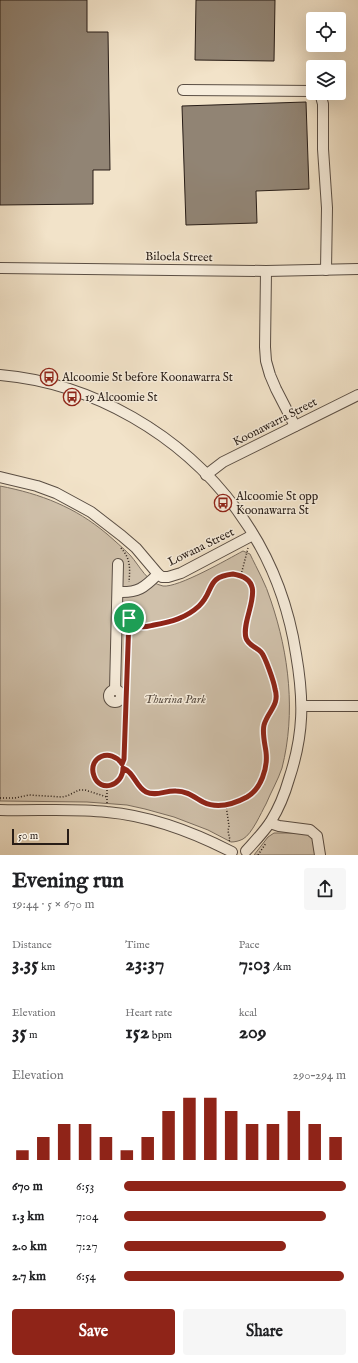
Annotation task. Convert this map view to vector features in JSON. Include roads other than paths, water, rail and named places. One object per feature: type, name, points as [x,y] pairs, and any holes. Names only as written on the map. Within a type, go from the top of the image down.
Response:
[{"type":"street","points":[[183,90],[306,91]]},
{"type":"street","points":[[322,100],[323,149],[327,208],[326,270]]},
{"type":"street","name":"Biloela Street","points":[[0,268],[266,271],[358,269]]},
{"type":"street","points":[[266,271],[266,362],[276,389],[295,426]]},
{"type":"street","points":[[0,375],[44,382],[106,404],[127,414],[158,434],[206,475],[237,510],[262,550],[280,590],[288,616],[299,667],[302,706],[299,744],[281,802],[270,823],[248,853],[239,848],[230,850],[177,827],[130,815],[107,812],[0,810]]},
{"type":"street","name":"Koonawarra Street","points":[[206,475],[223,462],[358,395]]},
{"type":"street","name":"Lowana Street","points":[[0,477],[31,484],[56,493],[91,512],[107,523],[136,548],[162,577],[175,576],[253,535]]},
{"type":"street","points":[[115,690],[118,564]]},
{"type":"street","points":[[118,592],[129,592],[145,586],[158,574]]},
{"type":"street","points":[[302,706],[358,706]]},
{"type":"street","points":[[270,823],[279,826],[306,829],[314,833],[319,841],[320,855]]},
{"type":"place","name":"Alcoomie St before Koonawarra St","points":[[49,377]]},
{"type":"place","name":"19 Alcoomie St","points":[[72,397]]},
{"type":"place","name":"Alcoomie St opp Koonawarra St","points":[[223,503]]},
{"type":"park label","name":"Thurina Park","points":[[175,699]]}]
